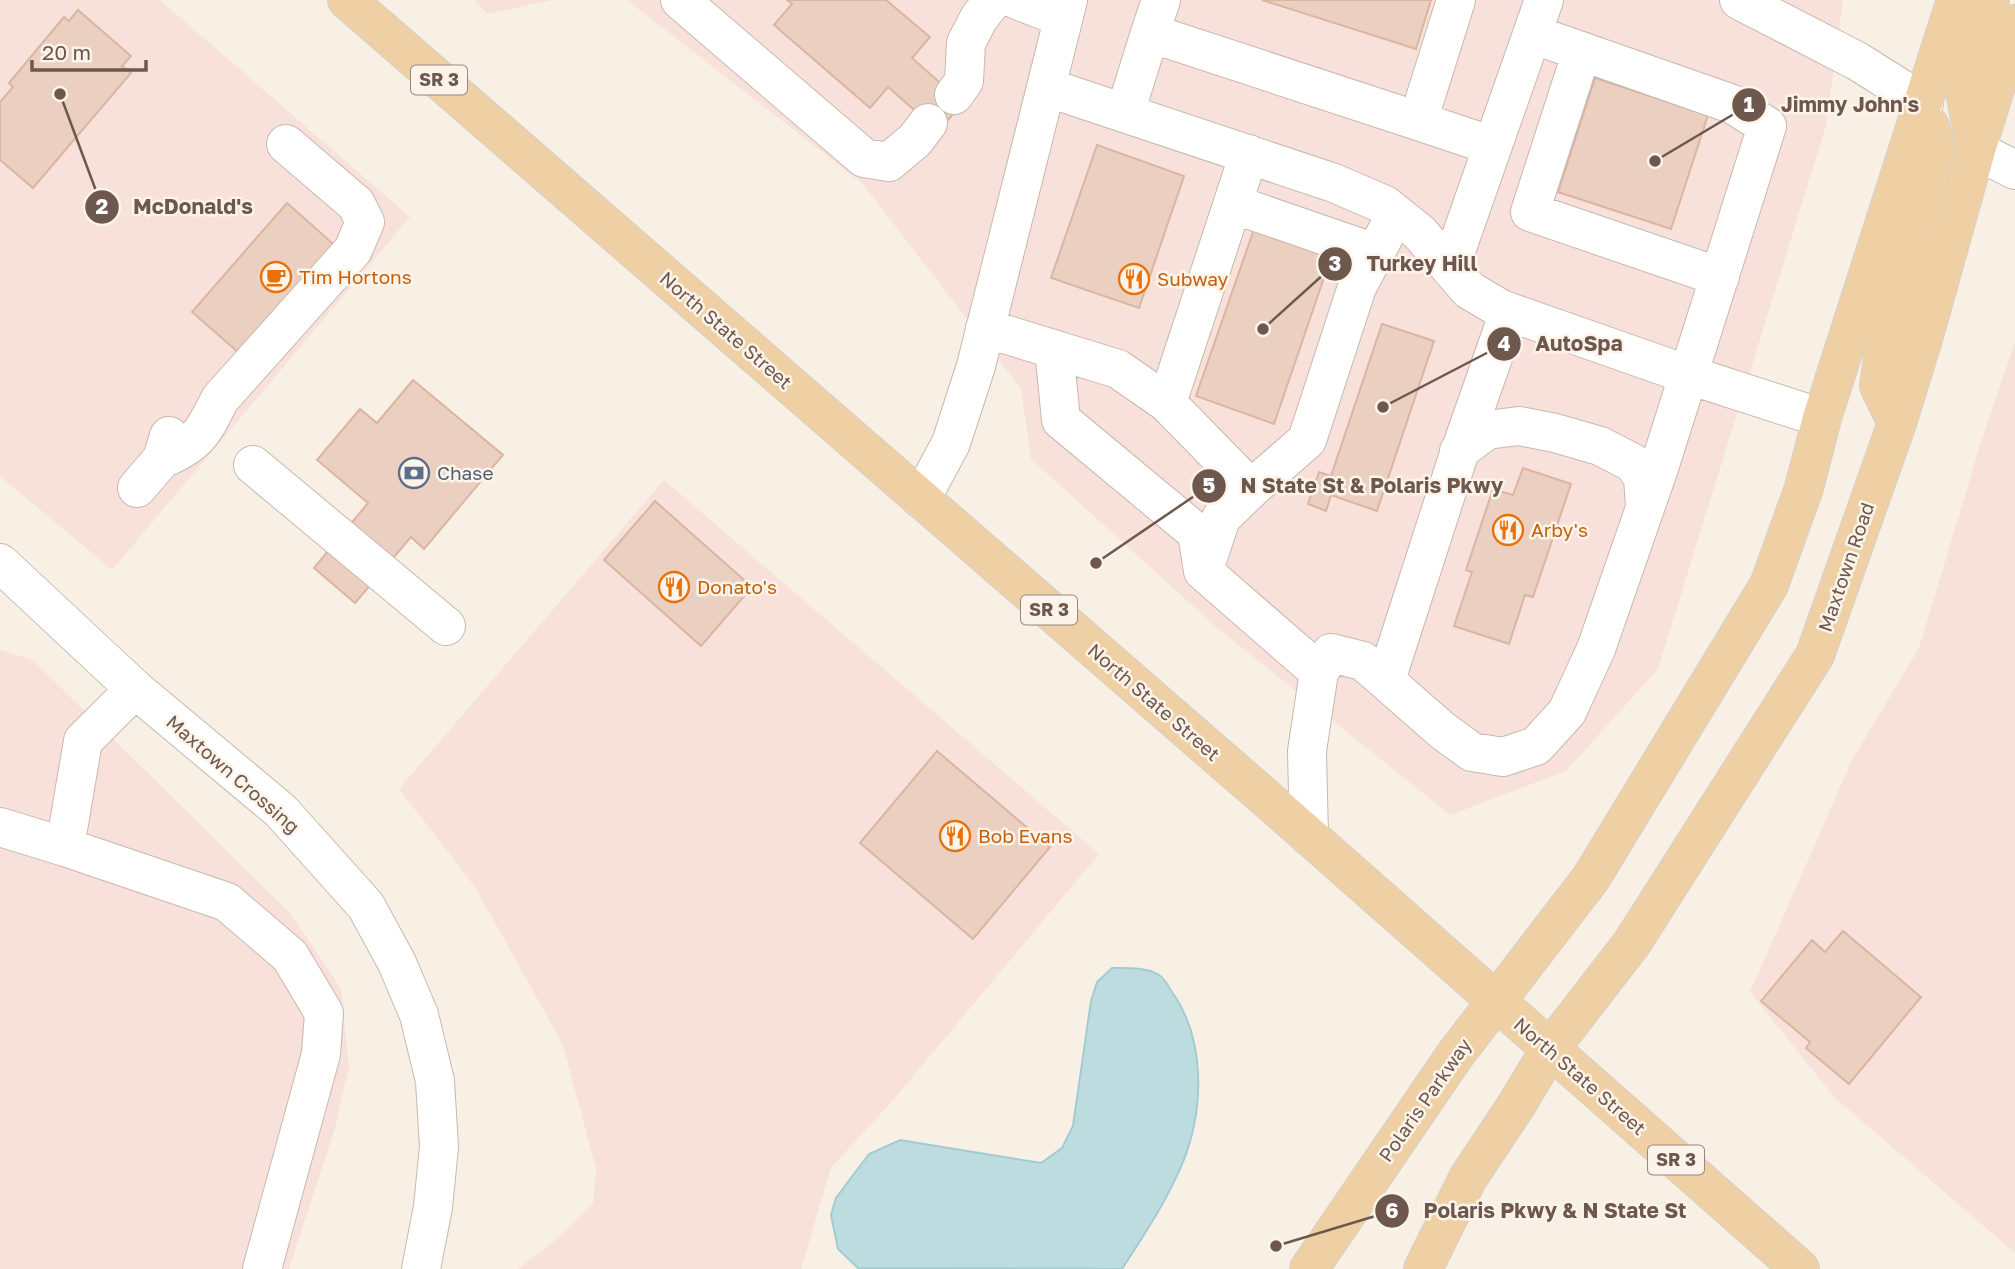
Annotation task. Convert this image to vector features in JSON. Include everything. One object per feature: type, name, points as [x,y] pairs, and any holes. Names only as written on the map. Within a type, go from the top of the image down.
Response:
[{"type":"main road","name":"North State Street","points":[[347,0],[1309,836],[1800,1269]]},
{"type":"main road","points":[[1497,1002],[1591,878],[1769,585],[1804,488],[1822,418],[1956,0]]},
{"type":"main road","points":[[1976,150],[1964,87],[1990,0]]},
{"type":"main road","name":"Maxtown Road","points":[[1550,1049],[1632,943],[1815,655],[1897,423],[2015,24]]},
{"type":"main road","points":[[1897,423],[1879,386],[1886,335],[1936,147],[1923,103]]},
{"type":"main road","name":"Polaris Parkway","points":[[1309,1269],[1455,1055],[1497,1002]]},
{"type":"main road","points":[[1423,1269],[1468,1178],[1550,1049]]},
{"type":"street","points":[[954,95],[964,82],[966,43],[979,18],[993,0]]},
{"type":"street","points":[[921,499],[951,443],[976,366],[1066,9],[1017,0]]},
{"type":"street","points":[[1418,121],[1456,0]]},
{"type":"street","points":[[685,2],[864,158],[889,162],[915,140],[928,123]]},
{"type":"street","points":[[1749,2],[1857,61],[1923,103]]},
{"type":"street","points":[[1125,113],[1156,16],[1418,121],[1493,146]]},
{"type":"street","points":[[1309,836],[1307,751],[1319,672],[1331,653],[1363,661],[1472,752],[1503,757],[1536,746],[1567,712],[1596,649],[1689,375],[1768,126],[1732,104],[1582,51],[1538,17],[1450,268]]},
{"type":"street","points":[[1582,51],[1530,212],[1720,277]]},
{"type":"street","points":[[1046,87],[1334,183],[1385,205],[1420,233],[1469,290],[1509,312],[1822,418]]},
{"type":"street","points":[[137,488],[162,459],[187,449],[206,426],[220,399],[353,250],[365,222],[356,204],[286,145]]},
{"type":"street","points":[[1976,150],[2015,170]]},
{"type":"street","points":[[1167,403],[1250,154]]},
{"type":"street","points":[[1233,204],[1375,253]]},
{"type":"street","points":[[1203,571],[1221,518],[1307,440],[1357,287],[1396,214]]},
{"type":"street","points":[[1386,680],[1460,451],[1509,312]]},
{"type":"street","points":[[985,328],[1118,369],[1167,403],[1251,489]]},
{"type":"street","points":[[1054,349],[1061,420],[1197,533],[1203,571],[1319,672]]},
{"type":"street","points":[[1460,451],[1487,430],[1519,426],[1600,446],[1633,463],[1643,478],[1645,506]]},
{"type":"street","points":[[253,464],[446,626]]},
{"type":"street","name":"Maxtown Crossing","points":[[0,563],[135,689],[281,811],[366,906],[397,963],[419,1015],[435,1081],[439,1147],[433,1207],[421,1269]]},
{"type":"street","points":[[65,847],[83,741],[135,689]]},
{"type":"street","points":[[0,827],[227,902],[290,956],[324,1013],[321,1054],[262,1269]]},
{"type":"shaded area","points":[[0,0],[160,0],[410,217],[112,570],[0,476]]},
{"type":"shaded area","points":[[475,0],[552,0],[487,14]]},
{"type":"shaded area","points":[[627,0],[1843,0],[1826,126],[1658,669],[1566,771],[1450,815],[1215,626],[1031,459],[1021,389],[862,183]]},
{"type":"shaded area","points":[[2015,342],[2015,1253],[1835,1098],[1750,992],[1852,760],[1919,648],[1981,442]]},
{"type":"shaded area","points":[[664,480],[1099,854],[895,1098],[831,1168],[801,1269],[518,1269],[553,1242],[593,1204],[596,1169],[563,1045],[475,887],[399,789]]},
{"type":"shaded area","points":[[0,650],[33,660],[291,914],[341,989],[349,1066],[335,1128],[289,1269],[0,1269]]},
{"type":"water","points":[[1112,968],[1136,968],[1159,975],[1165,980],[1191,1031],[1198,1075],[1195,1120],[1183,1162],[1163,1203],[1122,1269],[858,1268],[838,1249],[831,1215],[836,1198],[869,1154],[900,1140],[1041,1163],[1062,1148],[1073,1126],[1091,1001],[1097,982]]},
{"type":"building","points":[[787,0],[886,0],[930,37],[912,58],[963,103],[938,131],[888,87],[870,108],[774,25],[792,4]]},
{"type":"building","points":[[1262,0],[1431,0],[1416,49]]},
{"type":"building","points":[[78,10],[131,56],[122,66],[131,73],[33,188],[0,160],[0,102],[13,87],[9,83],[64,17],[69,21]]},
{"type":"building","points":[[1595,78],[1708,115],[1671,229],[1558,192]]},
{"type":"building","points":[[1097,145],[1184,176],[1139,308],[1051,278]]},
{"type":"building","points":[[287,203],[340,250],[246,359],[192,312]]},
{"type":"building","points":[[1254,229],[1331,257],[1274,424],[1196,396]]},
{"type":"building","points":[[1382,324],[1434,341],[1377,511],[1331,495],[1326,511],[1308,504],[1319,472],[1331,476]]},
{"type":"building","points":[[413,380],[503,455],[424,549],[411,537],[355,603],[314,568],[368,503],[317,460],[360,409],[377,423]]},
{"type":"building","points":[[1523,468],[1571,484],[1533,597],[1525,595],[1509,644],[1454,626],[1472,572],[1466,570],[1493,489],[1513,495]]},
{"type":"building","points":[[655,501],[752,587],[701,646],[604,560]]},
{"type":"building","points":[[937,751],[1050,847],[973,939],[860,843]]},
{"type":"building","points":[[1843,931],[1921,997],[1849,1084],[1806,1048],[1810,1042],[1761,1001],[1812,940],[1825,952]]},
{"type":"place","name":"McDonald's","points":[[60,94]]},
{"type":"place","name":"Jimmy John's","points":[[1655,161]]},
{"type":"place","name":"Tim Hortons","points":[[276,277]]},
{"type":"place","name":"Subway","points":[[1134,279]]},
{"type":"place","name":"Turkey Hill","points":[[1263,329]]},
{"type":"place","name":"AutoSpa","points":[[1383,407]]},
{"type":"place","name":"Chase","points":[[414,473]]},
{"type":"place","name":"Arby's","points":[[1508,530]]},
{"type":"place","name":"N State St & Polaris Pkwy","points":[[1096,563]]},
{"type":"place","name":"Donato's","points":[[674,587]]},
{"type":"place","name":"Bob Evans","points":[[955,836]]},
{"type":"place","name":"Polaris Pkwy & N State St","points":[[1276,1246]]}]
